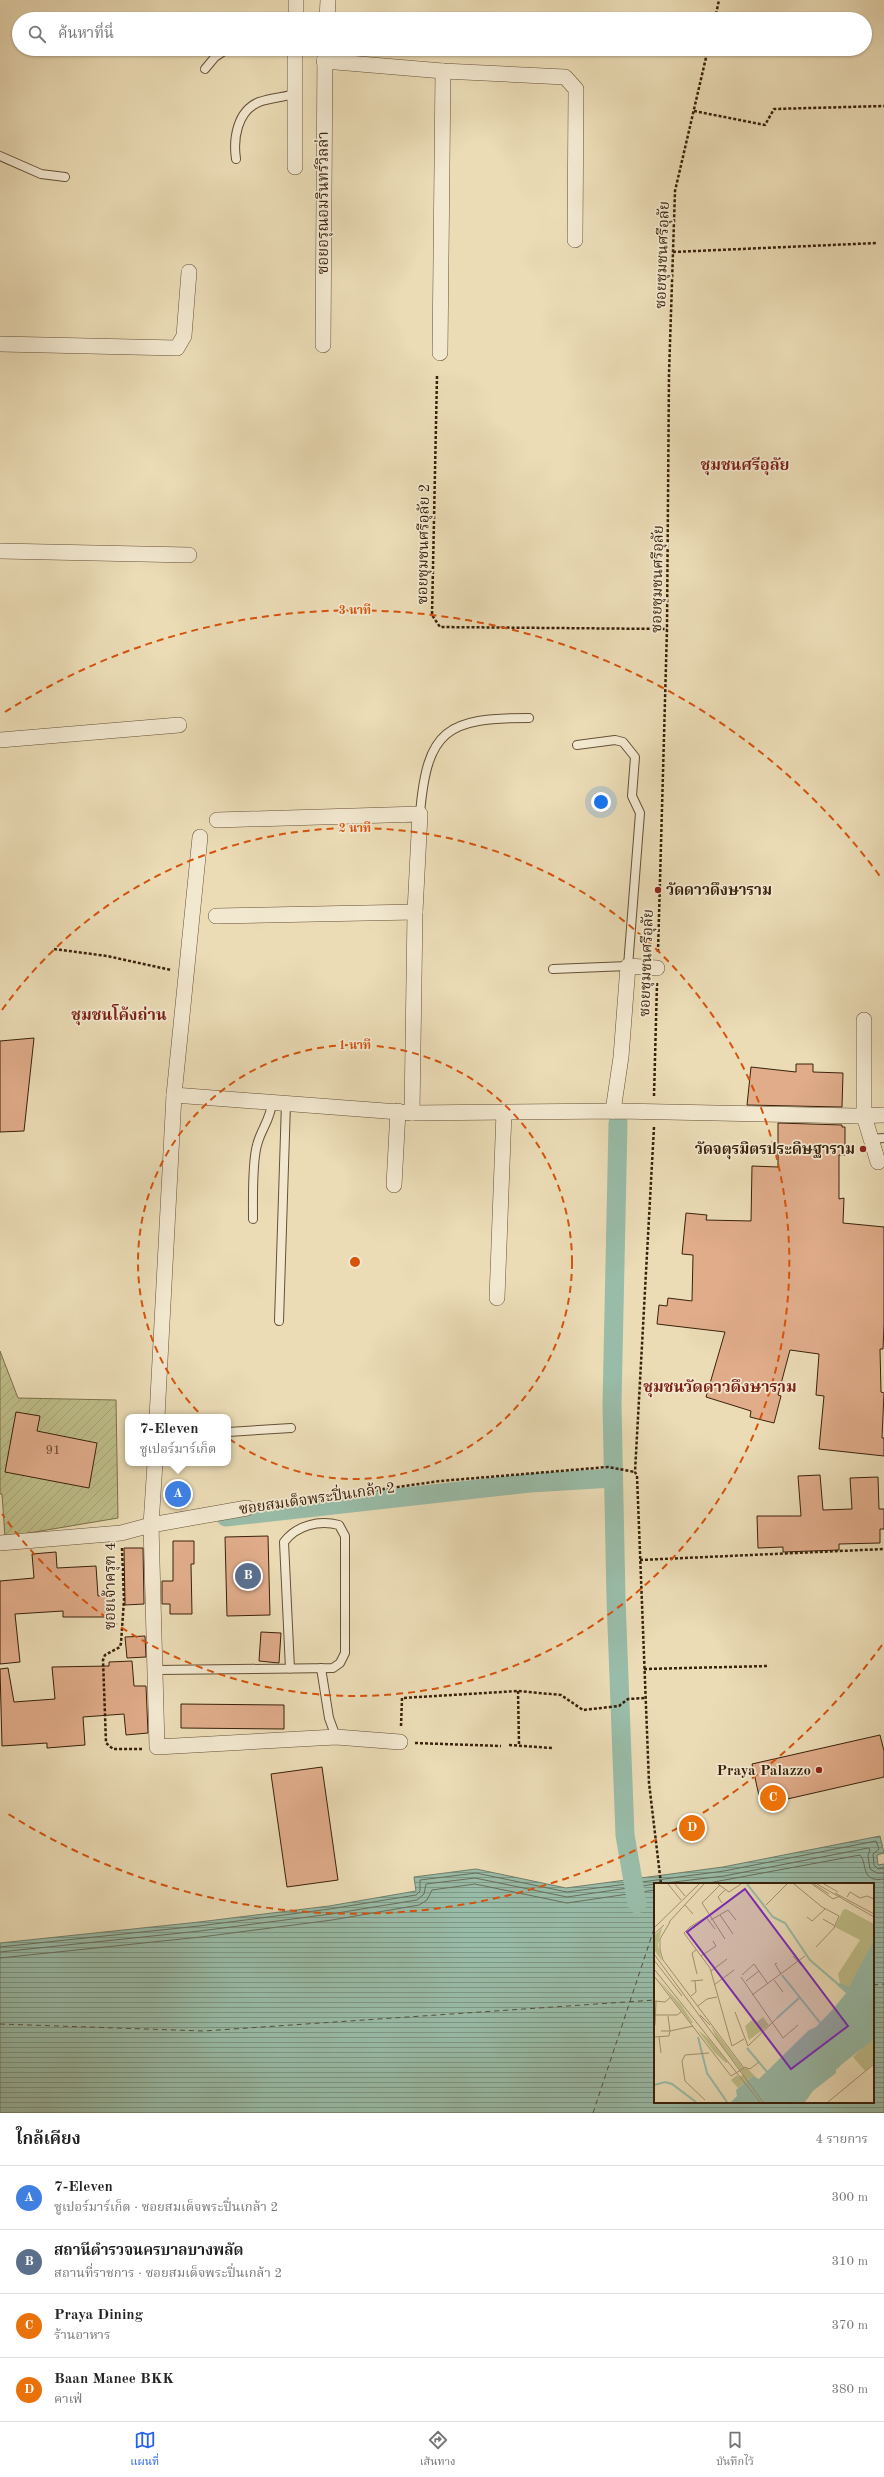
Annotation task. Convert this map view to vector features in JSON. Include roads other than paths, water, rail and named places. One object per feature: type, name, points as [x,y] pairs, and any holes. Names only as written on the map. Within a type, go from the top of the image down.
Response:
[{"type":"street","points":[[296,0],[296,12]]},
{"type":"street","points":[[327,12],[328,0]]},
{"type":"street","points":[[295,167],[296,56]]},
{"type":"street","name":"ซอยอรุณอมรินทร์วิลล่า","points":[[323,345],[324,56]]},
{"type":"street","name":"ซอยอรุณอมรินทร์วิลล่า","points":[[331,56],[443,71],[566,76],[576,89],[575,240]]},
{"type":"street","points":[[440,353],[443,71]]},
{"type":"street","points":[[0,344],[164,349],[177,348],[184,336],[189,272]]},
{"type":"street","points":[[0,551],[188,555]]},
{"type":"street","points":[[0,740],[179,725]]},
{"type":"street","points":[[217,820],[420,814],[405,1112],[394,1185]]},
{"type":"street","points":[[157,1414],[174,1095],[185,973],[193,921],[200,837]]},
{"type":"street","points":[[216,916],[415,912]]},
{"type":"street","points":[[613,1112],[621,1057],[628,966],[657,968]]},
{"type":"street","points":[[864,1020],[864,1116],[877,1138],[878,1162]]},
{"type":"street","points":[[174,1095],[405,1112],[613,1112],[864,1116],[884,1115]]},
{"type":"street","points":[[497,1298],[504,1112]]},
{"type":"street","points":[[155,1466],[151,1525],[157,1670],[157,1746],[336,1737],[400,1742]]},
{"type":"street","name":"ซอยสมเด็จพระปิ่นเกล้า 2","points":[[0,1543],[121,1533],[151,1525],[247,1508]]},
{"type":"lane","points":[[205,69],[216,56]]},
{"type":"lane","points":[[236,159],[234,146],[238,126],[249,109],[258,102],[295,94]]},
{"type":"lane","points":[[0,156],[41,174],[66,177]]},
{"type":"lane","points":[[420,814],[423,780],[428,759],[438,740],[465,724],[496,718],[529,718]]},
{"type":"lane","points":[[553,969],[628,966],[640,813],[632,796],[635,758],[623,742],[615,740],[578,744]]},
{"type":"lane","points":[[253,1219],[256,1147],[261,1132],[279,1103]]},
{"type":"lane","points":[[279,1103],[279,1321]]},
{"type":"lane","points":[[231,1432],[291,1428]]},
{"type":"lane","points":[[157,1670],[333,1668],[340,1663],[345,1653],[345,1536],[339,1525],[326,1522],[299,1529],[284,1542],[290,1668]]},
{"type":"lane","points":[[321,1668],[329,1718],[336,1737]]},
{"type":"water","points":[[880,1836],[884,1853],[877,1855],[878,1865],[884,1864],[884,2113],[0,2113],[0,1943],[199,1922],[329,1906],[416,1891],[414,1877],[476,1869],[566,1888],[723,1867]]},
{"type":"waterway","points":[[618,1123],[612,1404],[616,1599],[625,1835],[637,1904]]},
{"type":"waterway","points":[[226,1517],[530,1483],[613,1478]]},
{"type":"place","name":"วัดดาวดึงษาราม","points":[[658,890]]},
{"type":"place","name":"วัดจตุรมิตรประดิษฐาราม","points":[[863,1149]]},
{"type":"place","name":"7-Eleven","points":[[178,1494]]},
{"type":"place","name":"สถานีตำรวจนครบาลบางพลัด","points":[[248,1576]]},
{"type":"place","name":"Praya Palazzo","points":[[819,1770]]},
{"type":"place","name":"Praya Dining","points":[[773,1798]]},
{"type":"place","name":"Baan Manee BKK","points":[[692,1828]]},
{"type":"district","name":"ชุมชนศรีอุลัย","points":[[745,464]]},
{"type":"district","name":"ชุมชนโค้งถ่าน","points":[[119,1014]]},
{"type":"district","name":"ชุมชนวัดดาวดึงษาราม","points":[[720,1386]]}]
